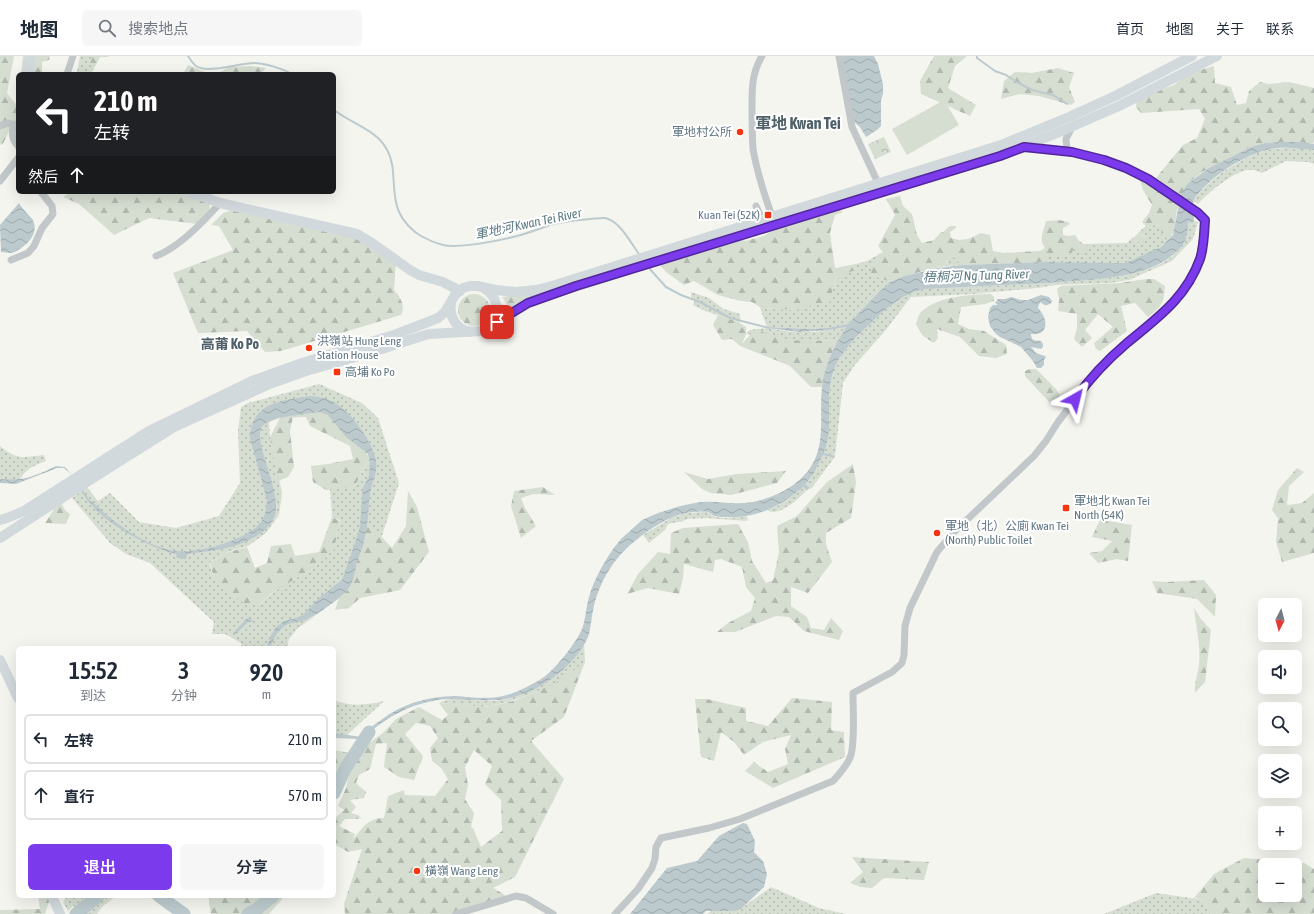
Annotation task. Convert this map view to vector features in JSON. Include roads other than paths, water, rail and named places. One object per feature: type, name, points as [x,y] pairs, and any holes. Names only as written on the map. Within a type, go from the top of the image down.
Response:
[{"type":"main road","points":[[28,72],[30,56]]},
{"type":"main road","points":[[659,256],[767,218],[1001,144],[1115,96],[1192,56]]},
{"type":"main road","points":[[91,473],[174,427],[272,383],[306,371],[429,334],[481,331],[528,303],[637,263],[1000,156],[1120,106],[1216,56]]},
{"type":"main road","points":[[195,194],[220,203],[357,234],[419,275],[443,282],[460,291]]},
{"type":"main road","points":[[0,538],[149,430],[252,381],[302,362],[394,335],[438,318],[445,312],[455,295],[470,286],[516,292],[536,290],[637,263]]},
{"type":"main road","points":[[480,287],[490,293],[496,303],[496,317],[490,326]]},
{"type":"main road","points":[[451,303],[450,311],[454,322],[459,328],[470,332]]},
{"type":"main road","points":[[0,520],[24,511],[72,486]]},
{"type":"main road","points":[[0,660],[16,694]]},
{"type":"main road","points":[[53,898],[59,911]]},
{"type":"street","points":[[68,72],[73,56]]},
{"type":"street","points":[[762,56],[752,81],[753,149],[767,218]]},
{"type":"street","points":[[839,56],[852,126],[878,183]]},
{"type":"street","points":[[0,126],[7,123],[16,124],[12,130],[12,135],[16,144]]},
{"type":"street","points":[[1072,127],[1066,141],[1067,149],[1072,152]]},
{"type":"street","points":[[615,914],[638,889],[652,868],[656,847],[661,838],[740,820],[833,781],[844,769],[851,756],[853,693],[892,672],[902,663],[904,655],[905,626],[910,608],[937,552],[953,533],[1037,452],[1083,387],[1094,374],[1126,344],[1159,318],[1179,296],[1194,271],[1201,256],[1205,220],[1198,213],[1148,179],[1126,168],[1104,160],[1072,152],[1024,147]]},
{"type":"street","points":[[0,181],[16,161]]},
{"type":"street","points":[[10,260],[28,253],[34,246],[42,228],[53,214],[52,206],[43,194]]},
{"type":"street","points":[[156,256],[163,253],[185,237],[205,220],[220,203]]},
{"type":"street","points":[[756,206],[767,218]]},
{"type":"street","points":[[456,914],[516,896],[526,898],[553,914]]},
{"type":"water","points":[[842,56],[874,56],[878,64],[883,84],[883,94],[881,100],[881,126],[866,137],[860,127],[854,122]]},
{"type":"water","points":[[1298,142],[1314,144],[1314,150],[1287,148],[1271,149],[1250,156],[1228,168],[1207,184],[1193,201],[1194,221],[1192,223],[1188,222],[1186,236],[1178,251],[1162,262],[1149,268],[1135,273],[1090,280],[925,289],[909,294],[894,303],[859,334],[836,365],[830,386],[829,432],[824,453],[835,456],[834,458],[823,455],[814,473],[805,485],[810,488],[807,490],[803,487],[786,500],[768,510],[748,516],[719,517],[705,512],[686,513],[670,518],[647,532],[621,554],[605,577],[595,602],[588,637],[577,655],[562,671],[544,684],[526,693],[507,699],[444,699],[423,703],[401,711],[382,723],[372,731],[361,745],[358,746],[361,739],[336,738],[336,733],[362,737],[370,728],[389,714],[406,705],[425,699],[445,696],[482,698],[498,697],[516,692],[534,683],[554,668],[575,641],[582,629],[592,587],[603,564],[622,538],[641,521],[680,506],[696,503],[742,503],[762,500],[782,492],[799,480],[812,465],[816,456],[821,437],[821,397],[823,379],[831,356],[846,327],[800,332],[767,327],[810,329],[827,328],[848,324],[890,282],[905,276],[937,268],[961,265],[1046,262],[1124,263],[1130,261],[1161,247],[1173,235],[1181,194],[1188,183],[1209,168],[1251,147],[1265,143]]},
{"type":"water","points":[[19,203],[33,221],[35,228],[34,232],[29,241],[18,250],[11,253],[1,252],[0,225]]},
{"type":"water","points":[[1041,295],[1049,297],[1052,301],[1047,305],[1044,305],[1041,302],[1039,304],[1038,308],[1044,317],[1045,326],[1042,332],[1031,334],[1033,339],[1041,341],[1043,347],[1041,349],[1031,347],[1036,353],[1046,357],[1044,360],[1044,365],[1041,368],[1037,368],[1021,347],[995,333],[990,326],[988,317],[990,308],[993,305],[998,305],[995,303],[998,299],[1011,297],[1021,300],[1028,300]]},
{"type":"water","points":[[311,396],[321,397],[336,404],[344,410],[365,435],[370,444],[376,461],[376,469],[370,493],[368,521],[363,546],[351,585],[346,592],[320,612],[307,619],[289,624],[282,628],[271,646],[268,646],[270,637],[276,627],[284,621],[297,618],[304,614],[320,597],[342,580],[360,526],[363,488],[369,476],[370,463],[368,454],[346,437],[328,415],[318,412],[277,418],[262,426],[260,442],[274,490],[276,509],[274,517],[264,531],[248,541],[231,547],[187,554],[186,559],[177,558],[176,554],[140,540],[114,525],[93,507],[87,498],[110,518],[127,530],[161,548],[178,551],[200,550],[217,546],[238,538],[259,524],[265,514],[267,500],[250,438],[252,426],[256,417],[262,410],[270,405],[290,399]]},
{"type":"water","points":[[56,466],[65,467],[72,475],[64,468],[57,468],[16,484],[0,483],[0,479],[27,478]]},
{"type":"water","points":[[249,618],[254,622],[248,622],[236,634],[234,632],[246,619]]},
{"type":"water","points":[[743,823],[747,824],[755,841],[754,852],[763,861],[767,874],[764,887],[742,908],[734,911],[706,911],[703,914],[630,914],[667,868],[697,861],[719,836]]},
{"type":"waterway","name":"軍地河 Kwan Tei River","points":[[188,56],[195,65],[201,68],[215,69],[248,63],[258,63],[288,72]]},
{"type":"waterway","points":[[977,56],[977,58],[995,71],[1006,75],[1032,90],[1053,95],[1067,104]]},
{"type":"waterway","name":"軍地河 Kwan Tei River","points":[[336,111],[369,131],[384,144],[389,153],[392,164],[394,194],[399,212],[411,229],[429,240],[443,245],[452,246],[475,244],[514,237],[557,223],[605,218],[615,223],[620,228],[639,254]]},
{"type":"waterway","name":"軍地河 Kwan Tei River","points":[[649,268],[666,287],[681,295],[700,302],[730,318],[769,328]]},
{"type":"waterway","points":[[81,489],[89,501]]},
{"type":"waterway","name":"梧桐河 Ng Tung River","points":[[336,789],[345,769],[369,732]]},
{"type":"waterway","name":"梧桐河 Ng Tung River","points":[[76,914],[96,898]]},
{"type":"waterway","name":"梧桐河 Ng Tung River","points":[[162,898],[184,914]]},
{"type":"waterway","name":"梧桐河 Ng Tung River","points":[[248,914],[271,898]]},
{"type":"place","name":"軍地村公所","points":[[740,132]]},
{"type":"place","name":"Kuan Tei (52K)","points":[[768,215]]},
{"type":"place","name":"洪嶺站 Hung Leng Station House","points":[[309,348]]},
{"type":"place","name":"高埔 Ko Po","points":[[337,372]]},
{"type":"place","name":"軍地北 Kwan Tei North (54K)","points":[[1066,508]]},
{"type":"place","name":"軍地（北）公廁 Kwan Tei (North) Public Toilet","points":[[937,533]]},
{"type":"place","name":"橫嶺 Wang Leng","points":[[417,871]]},
{"type":"district","name":"軍地 Kwan Tei","points":[[798,123]]},
{"type":"district","name":"高莆 Ko Po","points":[[230,344]]}]
